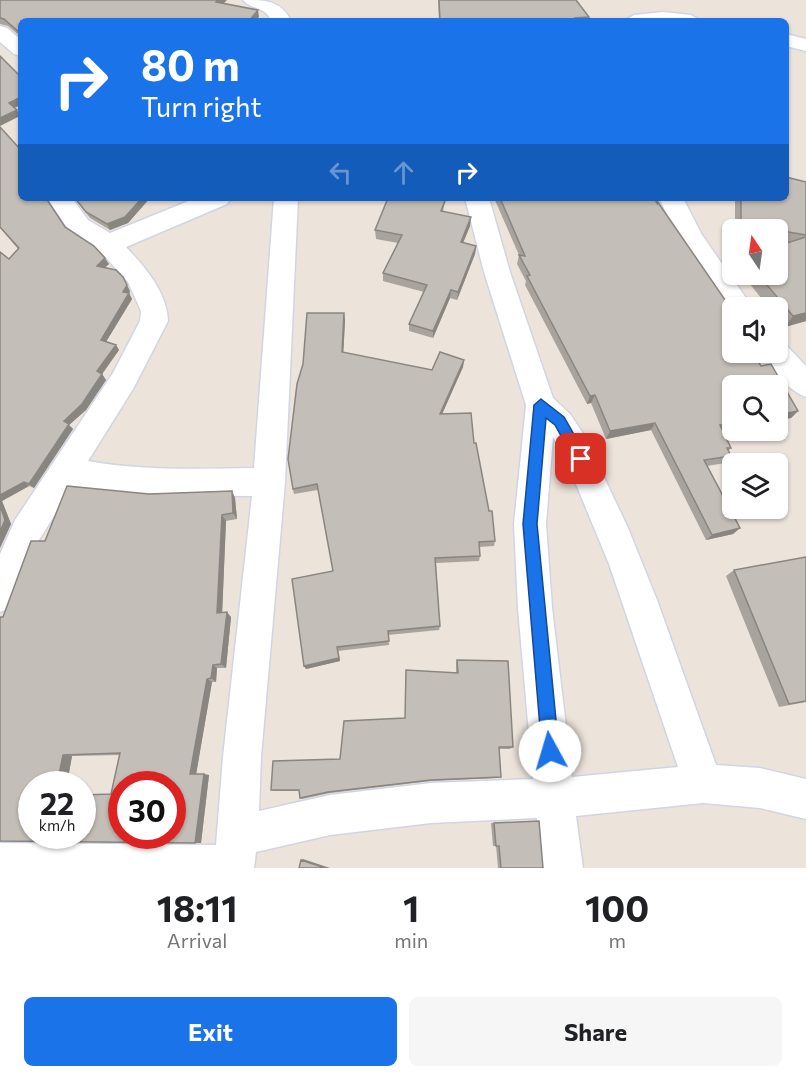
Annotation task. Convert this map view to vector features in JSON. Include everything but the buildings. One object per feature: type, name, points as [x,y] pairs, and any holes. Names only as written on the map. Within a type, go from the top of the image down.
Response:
[{"type":"street","points":[[252,0],[276,14],[293,0]]},
{"type":"street","points":[[627,0],[640,18]]},
{"type":"street","points":[[0,33],[18,48]]},
{"type":"street","points":[[789,41],[806,45]]},
{"type":"street","points":[[0,595],[26,531],[67,471],[123,381],[154,321],[154,311],[139,277],[108,244],[79,226],[61,201]]},
{"type":"street","points":[[108,244],[212,201]]},
{"type":"street","points":[[235,857],[242,757],[269,482],[286,201]]},
{"type":"street","points":[[478,201],[497,272],[541,405],[530,524],[536,608],[562,868]]},
{"type":"street","points":[[672,201],[692,240],[732,297]]},
{"type":"street","points":[[785,363],[806,385]]},
{"type":"street","points":[[541,405],[560,421],[571,438],[619,543],[703,784]]},
{"type":"street","points":[[67,471],[112,479],[269,482]]},
{"type":"street","points":[[0,863],[235,857],[330,815],[431,803],[555,798],[703,784],[760,788],[806,799]]},
{"type":"route","points":[[550,751],[530,524],[535,446],[541,405],[560,421],[581,459]]}]
